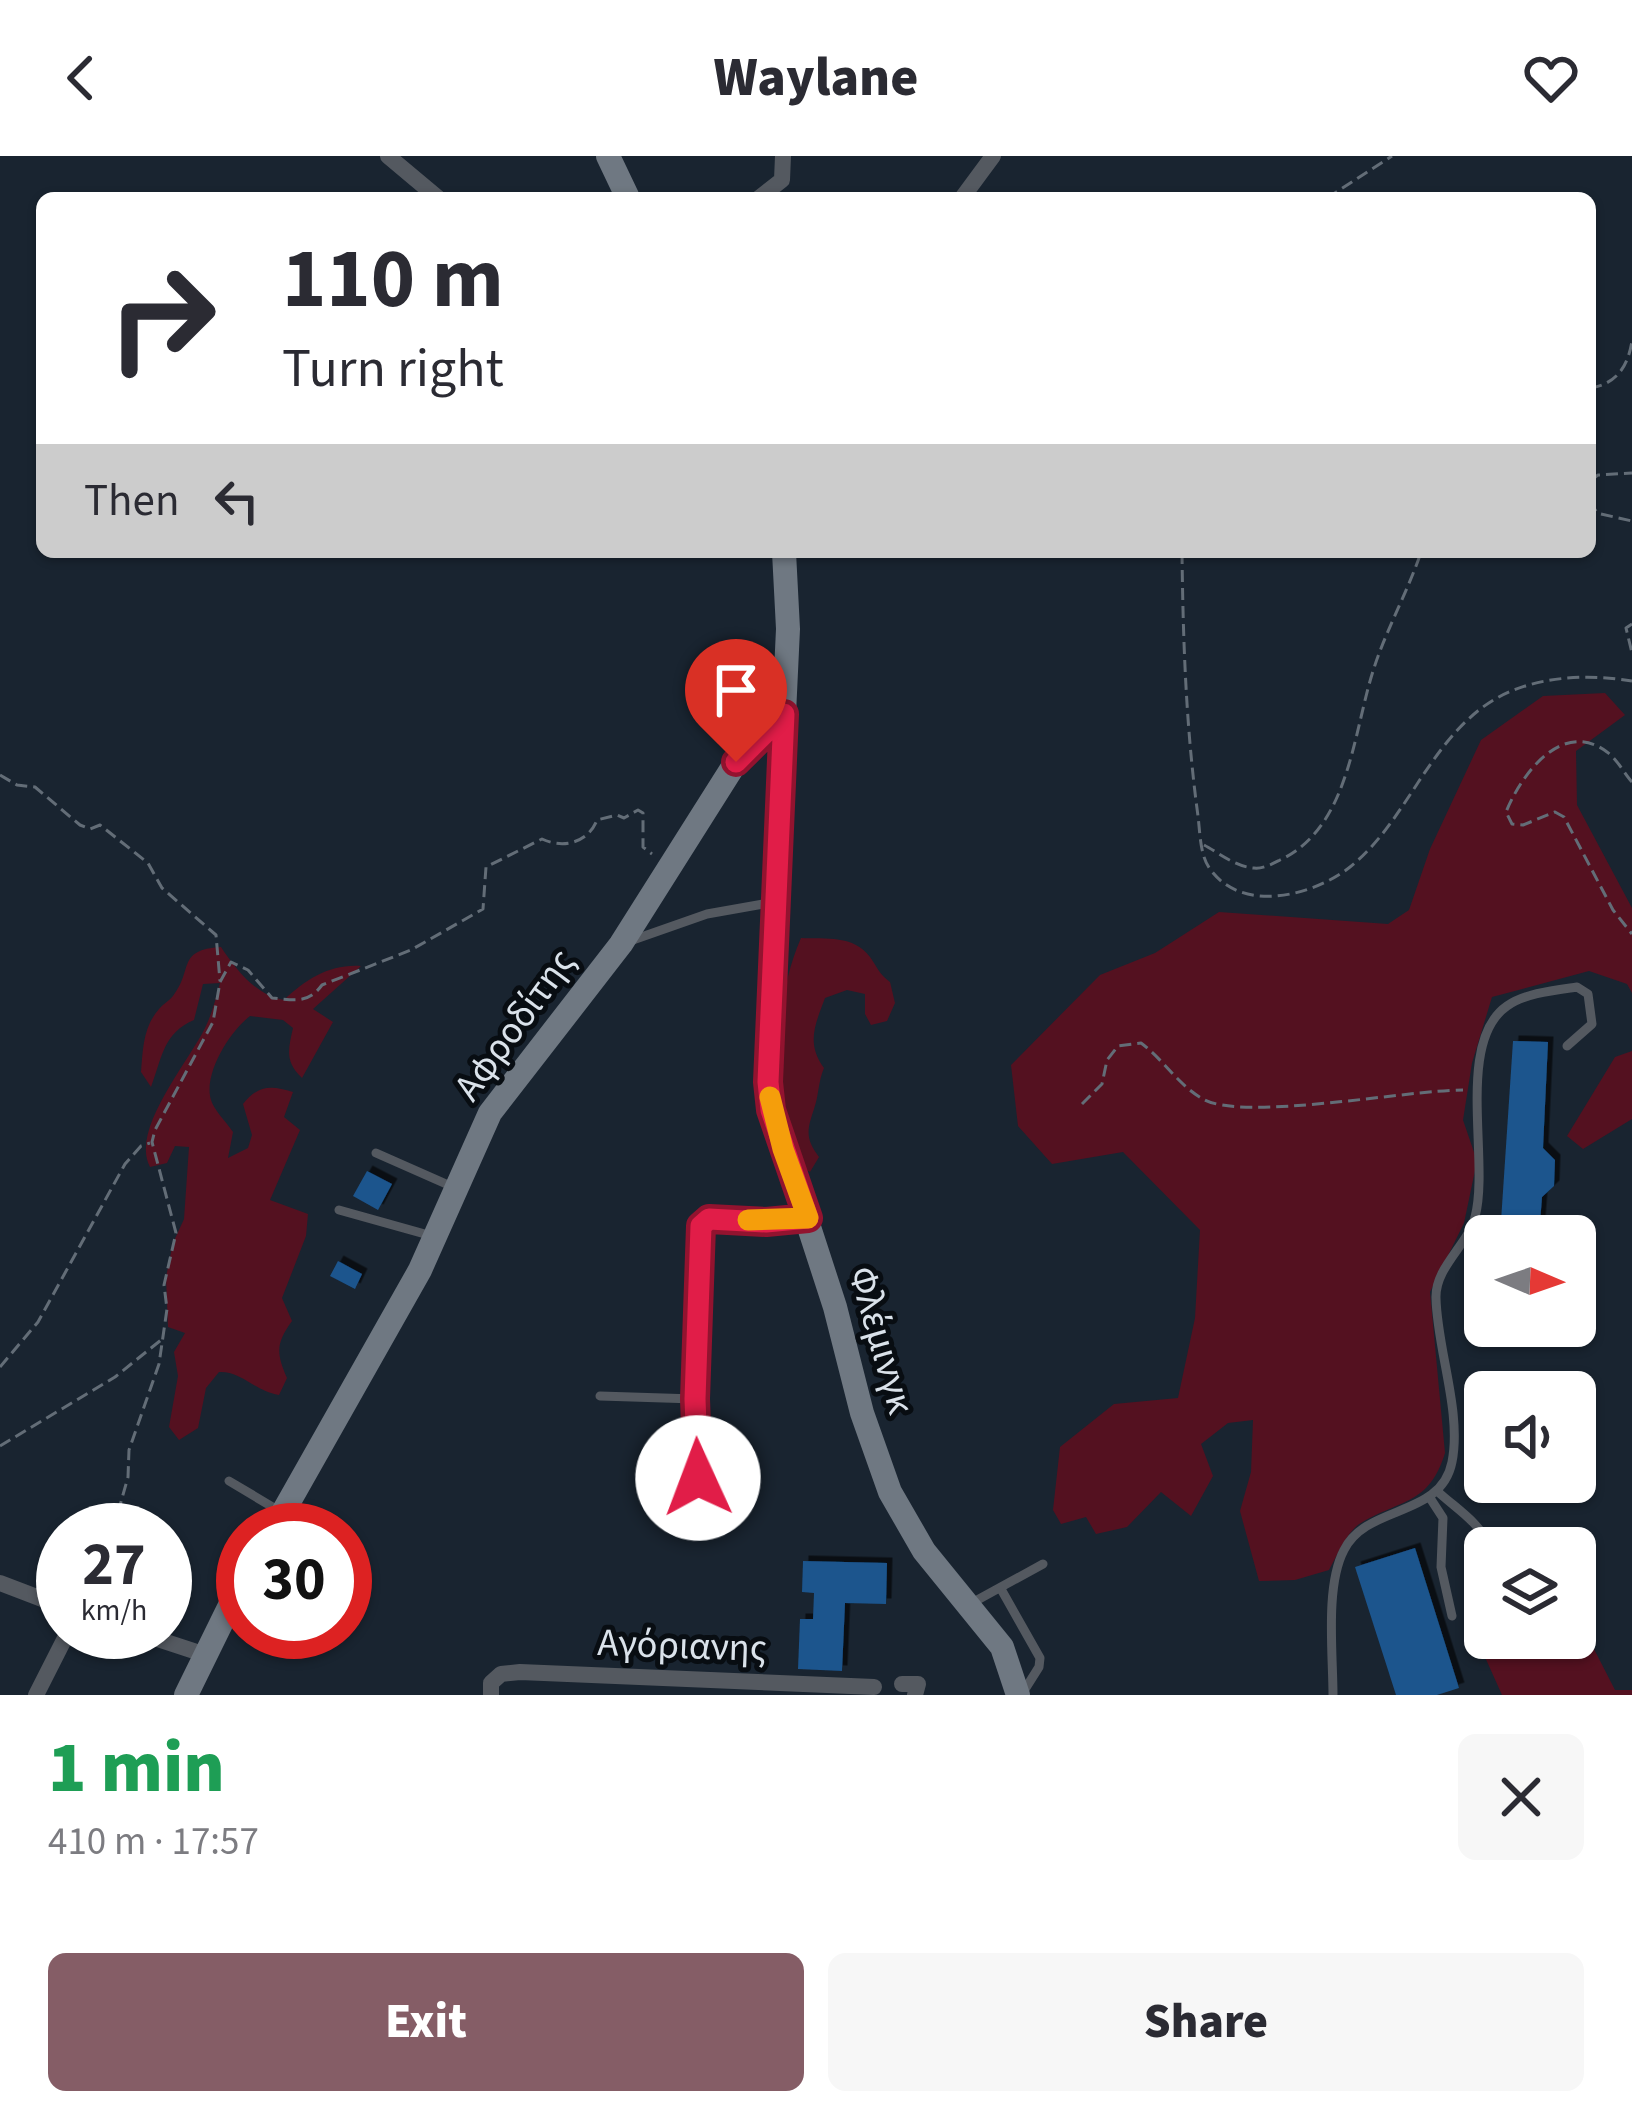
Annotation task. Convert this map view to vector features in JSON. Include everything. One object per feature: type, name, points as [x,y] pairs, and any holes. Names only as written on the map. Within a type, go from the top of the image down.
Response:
[{"type":"street","points":[[388,156],[431,192]]},
{"type":"street","points":[[608,156],[625,192]]},
{"type":"street","points":[[767,192],[782,180],[783,156]]},
{"type":"street","points":[[966,192],[993,156]]},
{"type":"street","name":"Φλέμινγκ","points":[[784,558],[787,681],[768,1082],[771,1110],[890,1492],[924,1550],[1002,1647],[1020,1695]]},
{"type":"street","name":"Αφροδίτης","points":[[288,1503],[420,1270],[490,1112],[621,944],[736,762],[784,714]]},
{"type":"street","points":[[698,1478],[695,1399],[701,1226],[709,1219],[808,1218]]},
{"type":"street","points":[[0,1583],[36,1597]]},
{"type":"street","points":[[186,1695],[216,1630]]},
{"type":"street","points":[[192,1650],[203,1654]]},
{"type":"street","points":[[36,1695],[54,1659]]},
{"type":"street","name":"Αγόριανης","points":[[491,1689],[501,1674],[520,1672],[874,1687]]},
{"type":"lane","points":[[621,944],[707,914],[775,902]]},
{"type":"lane","points":[[1333,1695],[1335,1579],[1341,1553],[1352,1535],[1433,1494],[1452,1463],[1454,1434],[1436,1292],[1475,1220],[1481,1173],[1478,1069],[1487,1038],[1497,1015],[1510,1003],[1577,987],[1588,994],[1592,1024],[1567,1046]]},
{"type":"lane","points":[[376,1153],[457,1189]]},
{"type":"lane","points":[[339,1210],[435,1237]]},
{"type":"lane","points":[[600,1396],[695,1399]]},
{"type":"lane","points":[[229,1481],[256,1503]]},
{"type":"lane","points":[[1433,1494],[1472,1517],[1478,1527]]},
{"type":"lane","points":[[1433,1494],[1443,1519],[1441,1567],[1452,1616]]},
{"type":"lane","points":[[970,1604],[1043,1564]]},
{"type":"lane","points":[[1001,1589],[1040,1658],[1020,1695]]},
{"type":"path","points":[[1336,192],[1392,156]]},
{"type":"path","points":[[1596,386],[1615,378],[1629,361],[1632,341]]},
{"type":"path","points":[[1596,476],[1632,473]]},
{"type":"path","points":[[1596,511],[1632,521]]},
{"type":"path","points":[[1182,558],[1187,735],[1202,844],[1208,868],[1233,889],[1271,897],[1308,891],[1345,871],[1372,848],[1452,738],[1485,705],[1551,679],[1594,675],[1632,681]]},
{"type":"path","points":[[1202,844],[1239,865],[1258,869],[1287,857],[1316,835],[1336,798],[1375,664],[1406,598],[1418,558]]},
{"type":"path","points":[[1632,624],[1626,628],[1632,652]]},
{"type":"path","points":[[1632,782],[1610,753],[1588,742],[1563,743],[1543,755],[1506,812],[1512,824],[1523,825],[1555,812],[1564,817],[1613,910],[1632,934]]},
{"type":"path","points":[[0,775],[17,785],[35,787],[80,825],[90,829],[100,825],[148,863],[162,887],[216,935],[220,982],[213,1022],[160,1118],[152,1142],[176,1233],[164,1285],[167,1309],[159,1364],[129,1450],[121,1503]]},
{"type":"path","points":[[220,982],[230,962],[248,970],[272,998],[313,998],[322,985],[411,950],[483,909],[486,867],[499,859],[542,839],[557,846],[575,842],[592,831],[597,820],[617,814],[624,818],[638,810],[644,813],[643,847],[647,854],[658,854]]},
{"type":"path","points":[[1082,1104],[1102,1084],[1108,1060],[1118,1046],[1142,1042],[1206,1102],[1246,1109],[1427,1090],[1477,1090]]},
{"type":"path","points":[[0,1367],[38,1322],[125,1164],[141,1146],[152,1142]]},
{"type":"path","points":[[0,1446],[116,1377],[163,1339]]},
{"type":"shaded area","points":[[1605,693],[1625,715],[1576,751],[1577,805],[1632,908],[1632,993],[1627,984],[1589,971],[1492,997],[1472,1063],[1463,1120],[1477,1161],[1464,1223],[1430,1292],[1445,1453],[1438,1470],[1422,1492],[1356,1527],[1329,1570],[1295,1580],[1259,1581],[1240,1511],[1251,1472],[1253,1420],[1228,1423],[1201,1444],[1213,1476],[1191,1516],[1161,1492],[1127,1527],[1096,1534],[1086,1517],[1061,1524],[1053,1510],[1060,1447],[1114,1404],[1178,1398],[1195,1318],[1200,1230],[1123,1152],[1052,1164],[1018,1126],[1011,1065],[1100,975],[1155,953],[1219,912],[1388,924],[1409,910],[1430,849],[1481,740],[1543,696]]},
{"type":"shaded area","points":[[801,938],[856,945],[890,982],[895,1003],[887,1021],[871,1025],[865,1014],[865,994],[847,990],[825,998],[814,1034],[824,1068],[809,1128],[819,1157],[810,1172],[793,1161],[781,1077],[785,991]]},
{"type":"shaded area","points":[[221,947],[256,988],[284,1000],[319,974],[361,966],[313,1009],[333,1022],[302,1078],[289,1055],[293,1028],[283,1020],[250,1016],[227,1042],[215,1066],[211,1100],[233,1132],[228,1158],[248,1148],[252,1135],[243,1104],[265,1088],[293,1092],[284,1117],[300,1130],[270,1200],[308,1214],[306,1236],[282,1298],[292,1321],[279,1348],[287,1378],[279,1395],[219,1372],[206,1388],[198,1428],[179,1440],[169,1427],[178,1376],[174,1352],[185,1333],[168,1327],[166,1277],[184,1219],[189,1147],[175,1146],[167,1163],[150,1167],[146,1152],[154,1116],[205,1028],[220,983],[203,984],[194,1020],[170,1039],[151,1087],[141,1072],[142,1055],[150,1023],[179,986],[188,962],[197,952]]},
{"type":"shaded area","points":[[1632,1051],[1632,1119],[1583,1149],[1567,1136],[1615,1057]]},
{"type":"shaded area","points":[[1596,1653],[1615,1690],[1632,1690],[1632,1695],[1502,1695],[1486,1659],[1596,1659]]},
{"type":"building","points":[[1513,1041],[1548,1042],[1543,1148],[1555,1160],[1554,1186],[1542,1197],[1541,1215],[1501,1215]]},
{"type":"building","points":[[367,1171],[392,1184],[378,1210],[353,1196]]},
{"type":"building","points":[[338,1261],[362,1274],[355,1289],[330,1276]]},
{"type":"building","points":[[1415,1548],[1459,1688],[1437,1695],[1396,1695],[1355,1567]]},
{"type":"building","points":[[803,1561],[887,1563],[886,1604],[845,1603],[842,1671],[798,1669],[800,1619],[813,1619],[814,1593],[802,1592]]},
{"type":"slow traffic","points":[[748,1220],[808,1218],[770,1097]]},
{"type":"route","points":[[698,1478],[695,1399],[701,1226],[709,1219],[808,1218],[771,1110],[768,1082],[784,714],[736,762]]}]
